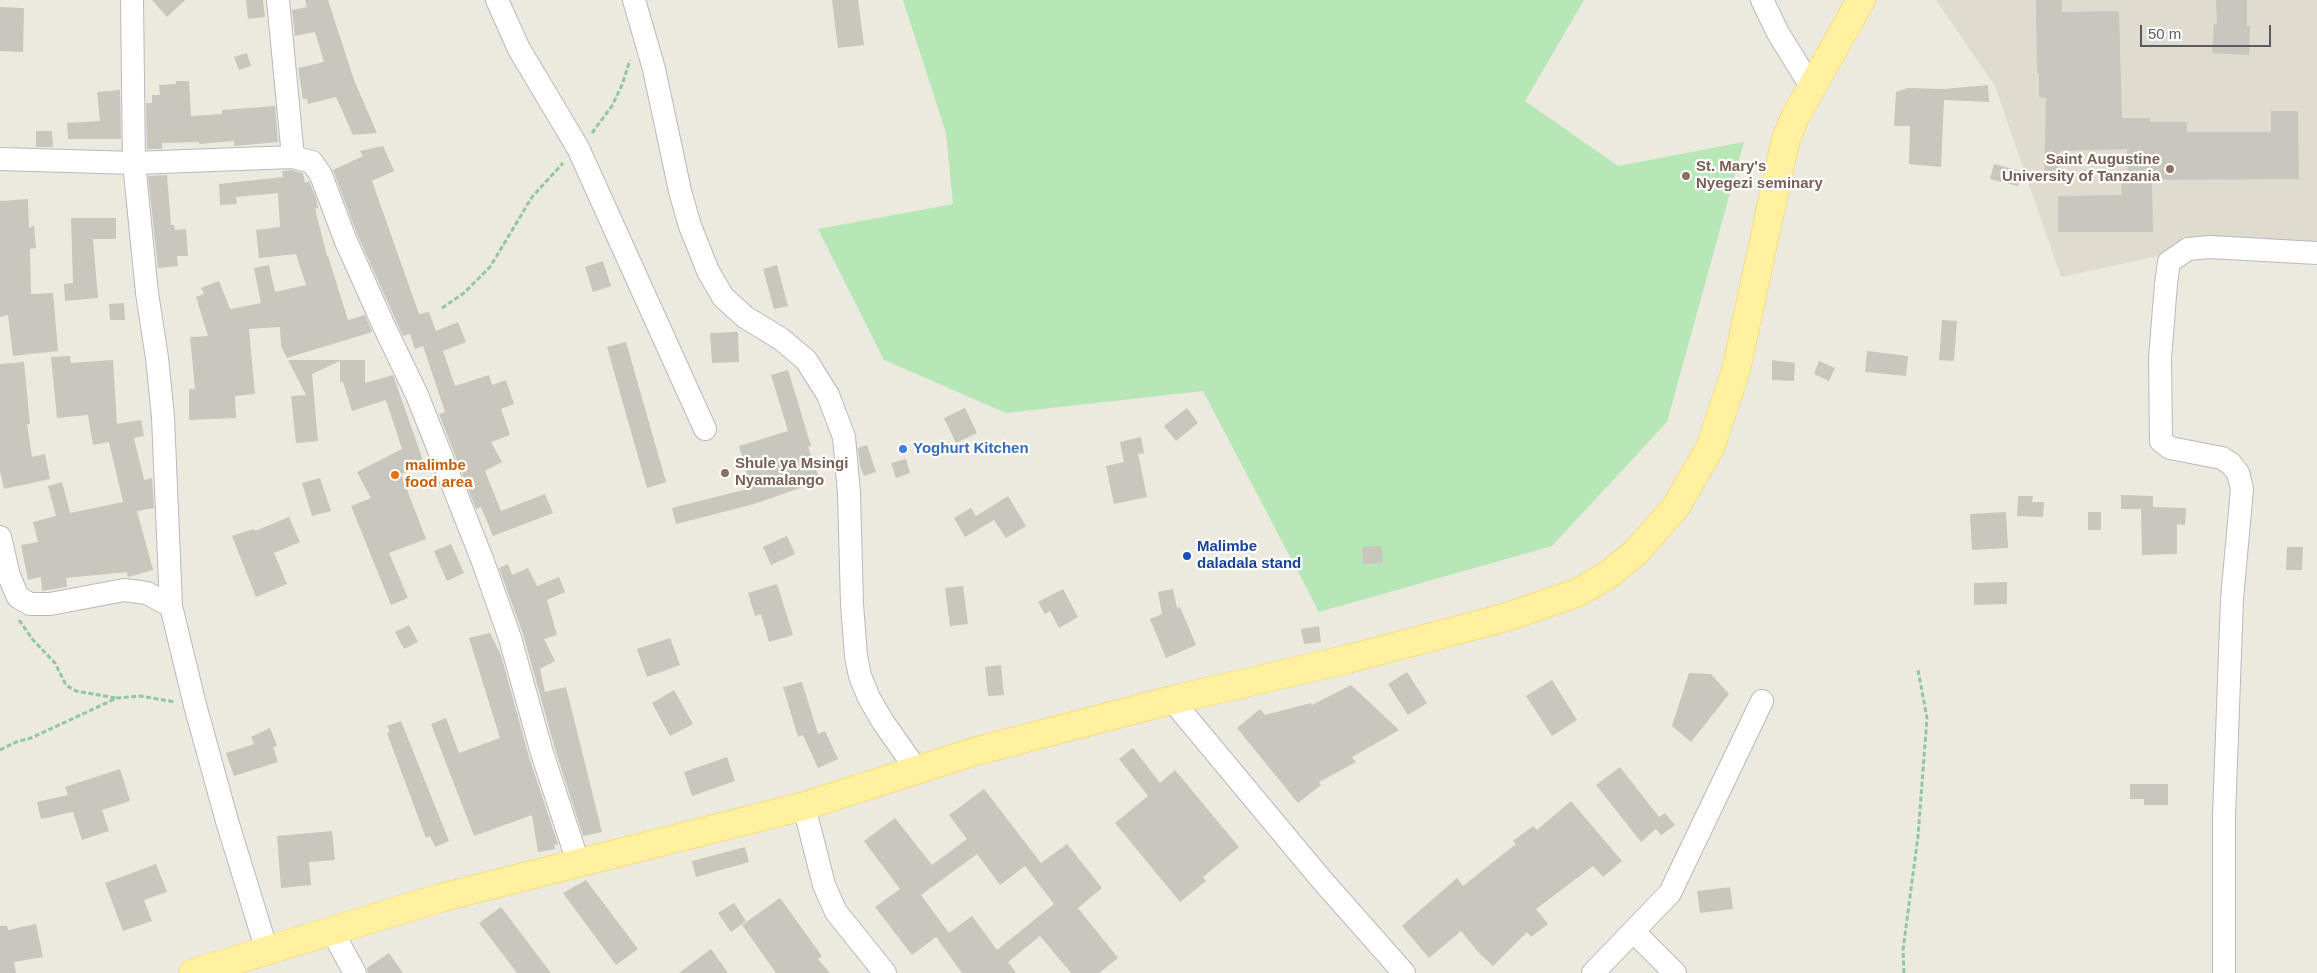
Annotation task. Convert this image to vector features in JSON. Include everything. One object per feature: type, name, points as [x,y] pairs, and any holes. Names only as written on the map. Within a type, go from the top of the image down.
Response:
[{"type":"main road","points":[[193,973],[440,898],[804,806],[973,752],[1172,700],[1348,659],[1508,617],[1579,592],[1608,574],[1636,552],[1675,508],[1710,448],[1736,370],[1785,142],[1796,117],[1861,0]]},
{"type":"street","points":[[132,0],[134,163],[146,293],[157,358],[163,417],[171,606],[195,706],[227,821],[267,951]]},
{"type":"street","points":[[278,0],[293,157]]},
{"type":"street","points":[[497,0],[519,49],[578,148],[705,429]]},
{"type":"street","points":[[634,0],[654,69],[680,191],[690,226],[708,271],[723,297],[745,317],[781,339],[806,360],[828,395],[844,437],[849,493],[852,604],[856,656],[860,676],[869,698],[883,722],[916,769]]},
{"type":"street","points":[[1762,0],[1778,33],[1812,88]]},
{"type":"street","points":[[0,159],[134,163],[293,157],[312,162],[321,175],[345,238],[382,324],[417,395],[482,559],[507,630],[542,753],[578,862]]},
{"type":"street","points":[[2224,973],[2224,816],[2232,599],[2242,489],[2238,473],[2232,464],[2222,458],[2170,448],[2160,441],[2160,358],[2166,284],[2169,262],[2188,249],[2210,247],[2317,254]]},
{"type":"street","points":[[0,537],[9,576],[18,598],[30,604],[50,604],[124,590],[147,592],[171,606]]},
{"type":"street","points":[[1172,700],[1321,878],[1404,973]]},
{"type":"street","points":[[1592,973],[1670,893],[1762,700]]},
{"type":"street","points":[[804,806],[824,885],[836,912],[885,973]]},
{"type":"street","points":[[332,931],[355,973]]},
{"type":"street","points":[[1634,932],[1675,973]]},
{"type":"path","points":[[442,308],[464,293],[490,267],[532,197],[598,128],[612,106],[622,85],[631,56]]},
{"type":"path","points":[[18,598],[18,619],[23,629],[55,663],[66,685],[76,691],[117,698],[140,696],[195,706]]},
{"type":"path","points":[[1904,973],[1903,950],[1918,836],[1927,718],[1918,670]]},
{"type":"path","points":[[0,750],[16,742],[32,738],[117,698]]},
{"type":"shaded area","name":"Saint Augustine University of Tanzania","points":[[1936,0],[2317,0],[2317,251],[2163,255],[2061,277],[1995,86]]},
{"type":"green space","points":[[903,0],[1584,0],[1525,101],[1618,166],[1744,142],[1667,422],[1552,546],[1319,612],[1203,391],[1006,413],[884,360],[818,229],[953,204],[946,133]]},
{"type":"building","points":[[152,0],[185,0],[167,17]]},
{"type":"building","points":[[246,0],[263,0],[265,17],[248,19]]},
{"type":"building","points":[[305,0],[328,0],[354,80],[377,133],[353,135],[336,97],[308,104],[307,99],[303,99],[298,68],[324,62],[315,32],[295,36],[292,10],[307,7]]},
{"type":"building","points":[[832,0],[858,0],[864,45],[838,48]]},
{"type":"building","points":[[2036,0],[2062,0],[2062,12],[2119,11],[2122,118],[2150,118],[2150,122],[2187,122],[2187,132],[2271,132],[2271,111],[2298,111],[2299,179],[2152,180],[2153,232],[2058,232],[2058,196],[2122,195],[2121,176],[2128,176],[2127,149],[2060,151],[2060,179],[2044,179],[2046,98],[2039,97]]},
{"type":"building","points":[[2216,0],[2247,0],[2247,26],[2250,26],[2249,55],[2212,53],[2214,24],[2217,24]]},
{"type":"building","points":[[0,7],[24,8],[23,52],[0,51]]},
{"type":"building","points":[[247,53],[251,66],[239,70],[234,57]]},
{"type":"building","points":[[176,81],[189,81],[191,116],[222,114],[222,110],[275,106],[278,142],[234,146],[234,141],[199,144],[199,142],[162,143],[162,149],[147,149],[146,103],[152,103],[152,95],[160,95],[159,85],[176,84]]},
{"type":"building","points":[[1988,85],[1989,102],[1944,100],[1941,167],[1909,164],[1910,126],[1894,126],[1896,92],[1908,88],[1944,89]]},
{"type":"building","points":[[120,90],[121,139],[68,139],[67,123],[100,121],[97,92]]},
{"type":"building","points":[[36,131],[52,131],[53,147],[36,147]]},
{"type":"building","points":[[383,146],[394,171],[372,181],[419,314],[429,312],[436,331],[458,322],[466,342],[443,351],[455,386],[489,375],[492,385],[506,380],[514,404],[501,409],[510,435],[491,442],[502,462],[485,471],[501,511],[545,494],[553,513],[493,536],[481,507],[476,509],[439,414],[445,412],[423,346],[415,349],[410,334],[403,336],[357,234],[333,170],[363,156],[360,151]]},
{"type":"building","points":[[1994,164],[2021,171],[2018,186],[1990,179]]},
{"type":"building","points":[[292,170],[303,173],[305,183],[309,181],[316,198],[318,208],[315,209],[327,256],[348,320],[365,315],[372,332],[287,358],[281,346],[280,327],[249,329],[255,394],[235,396],[236,418],[189,420],[189,389],[195,389],[190,337],[208,336],[196,297],[204,294],[201,288],[219,281],[230,309],[261,303],[254,268],[269,265],[275,292],[306,285],[296,254],[259,258],[256,230],[280,227],[278,193],[236,197],[237,204],[220,205],[219,184],[283,177],[282,171]]},
{"type":"building","points":[[167,175],[171,225],[174,225],[175,230],[186,229],[188,256],[177,256],[178,266],[158,268],[148,176]]},
{"type":"building","points":[[28,199],[29,228],[34,225],[36,248],[30,249],[31,294],[53,293],[58,351],[13,356],[8,315],[0,317],[0,201]]},
{"type":"building","points":[[71,218],[116,218],[116,239],[93,239],[98,298],[65,301],[64,284],[73,283]]},
{"type":"building","points":[[603,261],[611,286],[593,292],[585,267]]},
{"type":"building","points":[[777,265],[788,306],[774,309],[763,269]]},
{"type":"building","points":[[124,303],[125,320],[110,320],[109,304]]},
{"type":"building","points":[[1942,320],[1957,321],[1954,361],[1939,360]]},
{"type":"building","points":[[738,332],[739,362],[712,363],[710,333]]},
{"type":"building","points":[[626,342],[666,482],[647,488],[607,347]]},
{"type":"building","points":[[1867,351],[1908,356],[1906,376],[1865,372]]},
{"type":"building","points":[[70,356],[71,363],[113,360],[117,424],[141,420],[144,436],[134,438],[144,480],[152,478],[154,508],[137,511],[153,570],[128,577],[127,572],[66,578],[67,587],[42,591],[41,577],[28,580],[21,545],[38,542],[33,522],[56,516],[48,486],[62,482],[70,513],[123,502],[109,442],[93,445],[88,415],[57,418],[51,357]]},
{"type":"building","points":[[288,360],[365,360],[365,383],[393,375],[425,466],[401,474],[426,539],[389,553],[408,598],[391,605],[351,506],[371,498],[357,472],[402,449],[386,400],[352,411],[343,382],[340,382],[340,361],[312,374],[318,441],[296,443],[291,396],[306,395]]},
{"type":"building","points":[[1772,360],[1795,363],[1794,381],[1772,380]]},
{"type":"building","points":[[1819,361],[1835,368],[1829,381],[1814,374]]},
{"type":"building","points":[[24,362],[30,424],[27,424],[32,457],[45,454],[50,479],[4,489],[0,471],[0,364]]},
{"type":"building","points":[[788,370],[811,446],[808,447],[819,477],[801,483],[803,487],[754,504],[676,524],[672,508],[751,488],[739,446],[788,431],[771,375]]},
{"type":"building","points":[[965,408],[977,433],[956,443],[944,418]]},
{"type":"building","points":[[1187,408],[1198,423],[1176,441],[1164,426]]},
{"type":"building","points":[[1141,437],[1144,453],[1138,454],[1147,497],[1114,504],[1106,466],[1124,462],[1120,442]]},
{"type":"building","points":[[867,445],[876,472],[864,476],[860,466],[858,448]]},
{"type":"building","points":[[906,459],[910,473],[896,478],[891,463]]},
{"type":"building","points":[[320,478],[331,511],[312,516],[302,483]]},
{"type":"building","points":[[2121,495],[2153,496],[2153,507],[2186,508],[2185,525],[2177,524],[2177,554],[2142,555],[2141,509],[2121,509]]},
{"type":"building","points":[[1008,496],[1026,526],[1006,538],[994,520],[965,537],[954,518],[971,508],[976,516]]},
{"type":"building","points":[[2018,496],[2033,496],[2032,502],[2044,502],[2043,517],[2017,516]]},
{"type":"building","points":[[2006,512],[2008,548],[1972,550],[1970,514]]},
{"type":"building","points":[[2088,512],[2101,512],[2101,530],[2088,530]]},
{"type":"building","points":[[289,517],[300,542],[274,553],[287,584],[256,597],[232,536],[254,529],[255,531]]},
{"type":"building","points":[[787,536],[795,554],[771,565],[763,547]]},
{"type":"building","points":[[451,544],[464,573],[447,581],[434,551]]},
{"type":"building","points":[[1382,546],[1383,563],[1363,564],[1362,547]]},
{"type":"building","points":[[2287,547],[2303,547],[2302,570],[2286,570]]},
{"type":"building","points":[[508,564],[512,575],[528,568],[537,586],[559,577],[565,592],[547,600],[557,635],[544,639],[555,661],[540,669],[545,692],[566,687],[602,832],[583,836],[555,749],[523,634],[499,568]]},
{"type":"building","points":[[2007,582],[2007,604],[1974,605],[1974,583]]},
{"type":"building","points":[[777,584],[793,635],[769,642],[761,614],[755,616],[748,593]]},
{"type":"building","points":[[963,586],[968,624],[950,626],[945,588]]},
{"type":"building","points":[[1063,589],[1078,617],[1059,628],[1050,611],[1045,614],[1038,602]]},
{"type":"building","points":[[1173,589],[1177,608],[1180,607],[1196,645],[1166,658],[1150,619],[1162,614],[1158,592]]},
{"type":"building","points":[[409,625],[418,642],[404,649],[395,632]]},
{"type":"building","points":[[1319,626],[1321,642],[1304,644],[1301,629]]},
{"type":"building","points":[[490,633],[501,655],[529,757],[558,844],[554,845],[555,849],[538,852],[532,815],[474,836],[431,724],[446,718],[459,753],[500,738],[469,638]]},
{"type":"building","points":[[670,638],[680,665],[647,677],[637,649]]},
{"type":"building","points":[[1001,665],[1004,695],[988,696],[985,667]]},
{"type":"building","points":[[1407,672],[1427,703],[1408,715],[1388,684]]},
{"type":"building","points":[[1689,673],[1711,674],[1729,694],[1691,742],[1672,726]]},
{"type":"building","points":[[1552,680],[1577,720],[1552,736],[1526,696]]},
{"type":"building","points":[[802,682],[818,734],[825,731],[838,759],[818,768],[803,735],[798,737],[783,687]]},
{"type":"building","points":[[1351,685],[1399,730],[1352,757],[1356,762],[1319,782],[1321,785],[1298,803],[1237,728],[1260,709],[1265,715],[1311,703],[1312,705]]},
{"type":"building","points":[[674,690],[693,724],[670,736],[652,703]]},
{"type":"building","points":[[401,721],[449,841],[435,847],[430,836],[426,838],[387,733],[390,732],[387,726]]},
{"type":"building","points":[[270,728],[277,746],[273,747],[278,762],[234,776],[226,753],[254,744],[251,737]]},
{"type":"building","points":[[1133,748],[1160,783],[1175,770],[1239,847],[1203,877],[1206,881],[1180,902],[1115,823],[1148,796],[1119,759]]},
{"type":"building","points":[[727,757],[735,781],[692,796],[684,772]]},
{"type":"building","points":[[1620,767],[1659,817],[1665,813],[1675,825],[1661,835],[1656,829],[1641,842],[1596,785]]},
{"type":"building","points":[[120,769],[130,801],[102,810],[109,831],[82,840],[73,812],[41,819],[37,802],[68,795],[65,787]]},
{"type":"building","points":[[2130,784],[2168,784],[2168,805],[2144,805],[2144,799],[2130,799]]},
{"type":"building","points":[[984,789],[1041,863],[1067,844],[1102,888],[1078,908],[1118,958],[1099,973],[1071,973],[1040,936],[1008,962],[1016,973],[962,973],[936,937],[912,955],[875,907],[900,889],[864,841],[895,818],[932,865],[967,839],[949,815]],"holes":[[[977,854],[1000,885],[1025,866],[1054,904],[997,950],[972,916],[949,933],[921,895]]]},
{"type":"building","points":[[1571,801],[1622,861],[1603,877],[1593,866],[1536,909],[1548,924],[1531,937],[1527,932],[1493,966],[1479,953],[1461,931],[1429,958],[1402,926],[1457,878],[1463,886],[1516,844],[1513,841],[1533,826],[1537,830]]},
{"type":"building","points":[[332,831],[335,860],[309,862],[311,885],[281,888],[277,836]]},
{"type":"building","points":[[745,847],[749,862],[696,877],[692,861]]},
{"type":"building","points":[[156,864],[167,892],[144,900],[152,921],[123,931],[105,883]]},
{"type":"building","points":[[586,880],[638,949],[616,965],[563,893]]},
{"type":"building","points":[[1730,887],[1733,909],[1700,913],[1697,891]]},
{"type":"building","points":[[780,898],[822,956],[818,959],[830,973],[776,973],[742,925]]},
{"type":"building","points":[[734,903],[746,921],[731,932],[718,913]]},
{"type":"building","points":[[501,907],[551,973],[517,973],[479,923]]},
{"type":"building","points":[[36,924],[43,957],[14,962],[16,973],[0,973],[0,926],[7,926],[8,930]]},
{"type":"building","points":[[711,949],[728,973],[679,973]]},
{"type":"building","points":[[389,953],[403,973],[368,973],[367,968]]},
{"type":"place","name":"Saint Augustine University of Tanzania","points":[[2170,169]]},
{"type":"place","name":"St. Mary's Nyegezi seminary","points":[[1686,176]]},
{"type":"place","name":"Yoghurt Kitchen","points":[[903,449]]},
{"type":"place","name":"Shule ya Msingi Nyamalango","points":[[725,473]]},
{"type":"place","name":"malimbe food area","points":[[395,475]]},
{"type":"place","name":"Malimbe daladala stand","points":[[1187,556]]}]
